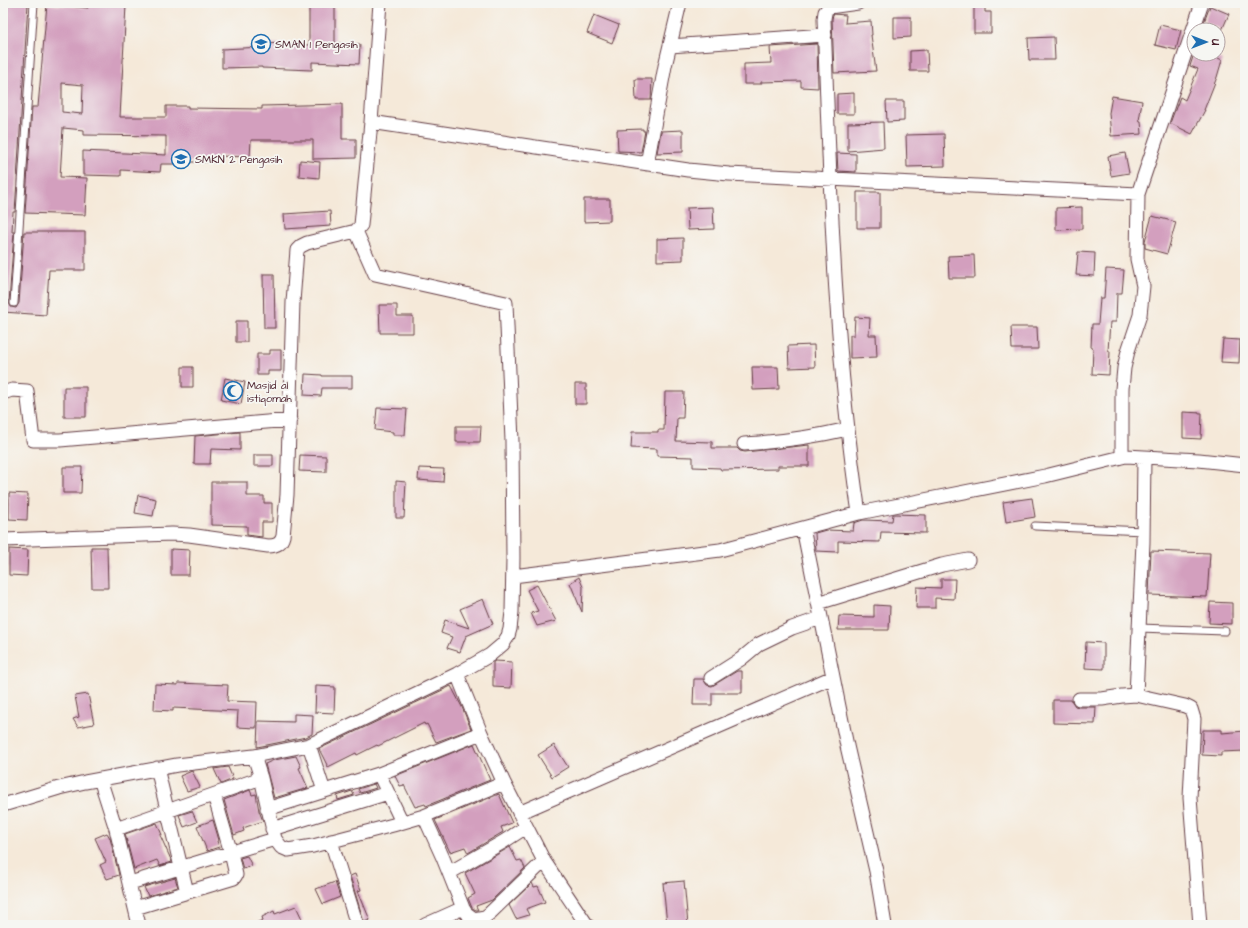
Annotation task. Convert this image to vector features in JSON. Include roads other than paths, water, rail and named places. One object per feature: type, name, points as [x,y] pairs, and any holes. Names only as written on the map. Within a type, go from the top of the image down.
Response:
[{"type":"street","points":[[3,540],[172,534],[268,546],[278,544],[282,539],[284,533],[287,495],[293,302],[297,250],[307,243],[356,231],[361,225],[380,3]]},
{"type":"street","points":[[858,3],[829,7],[825,12],[824,19],[837,311],[848,429],[860,513]]},
{"type":"street","points":[[1122,457],[1122,389],[1124,368],[1140,315],[1143,286],[1137,259],[1138,194],[1202,3]]},
{"type":"street","points":[[647,164],[679,4]]},
{"type":"street","points":[[670,46],[825,35]]},
{"type":"street","points":[[371,122],[647,164],[730,174],[1138,194]]},
{"type":"street","points":[[3,805],[59,788],[100,779],[177,764],[254,756],[310,745],[457,674],[490,655],[508,636],[512,612],[513,576],[512,441],[506,303],[375,274],[356,231]]},
{"type":"street","points":[[3,393],[12,390],[28,391],[33,440],[60,440],[290,420]]},
{"type":"street","points":[[744,444],[775,442],[848,429]]},
{"type":"street","points":[[513,576],[720,550],[860,513],[1045,476],[1122,457],[1199,460],[1245,465]]},
{"type":"street","points":[[1136,695],[1143,530],[1144,457]]},
{"type":"street","points":[[803,528],[847,746],[876,871],[885,925]]},
{"type":"street","points":[[818,603],[942,565],[968,560]]},
{"type":"street","points":[[711,678],[741,659],[759,644],[792,628],[821,618]]},
{"type":"street","points":[[457,674],[481,733],[526,827],[544,861],[586,925]]},
{"type":"street","points":[[519,813],[833,677]]},
{"type":"street","points":[[1079,699],[1102,699],[1136,695],[1185,706],[1191,709],[1194,719],[1190,798],[1200,925]]},
{"type":"street","points":[[267,809],[379,774],[481,733]]},
{"type":"street","points":[[310,745],[324,791]]},
{"type":"street","points":[[254,756],[261,778],[274,834],[281,847],[288,850],[312,846],[424,816],[504,783]]},
{"type":"street","points":[[157,768],[187,892]]},
{"type":"street","points":[[379,774],[402,822]]},
{"type":"street","points":[[116,829],[261,778]]},
{"type":"street","points":[[100,779],[116,829],[139,925]]},
{"type":"street","points":[[130,883],[231,853],[274,834],[388,793]]},
{"type":"street","points":[[135,908],[234,878],[236,872],[214,795]]},
{"type":"street","points":[[424,816],[463,908],[466,914],[474,919],[485,917],[490,913],[544,861]]},
{"type":"street","points":[[449,873],[526,827]]},
{"type":"street","points":[[331,841],[357,925]]},
{"type":"street","points":[[426,925],[463,908]]},
{"type":"lane","points":[[14,303],[34,3]]},
{"type":"lane","points":[[1035,526],[1143,530]]},
{"type":"lane","points":[[1139,628],[1225,631]]},
{"type":"place","name":"SMAN 1 Pengasih","points":[[261,44]]},
{"type":"place","name":"SMKN 2 Pengasih","points":[[181,159]]},
{"type":"place","name":"Masjid al istiqomah","points":[[233,391]]}]
